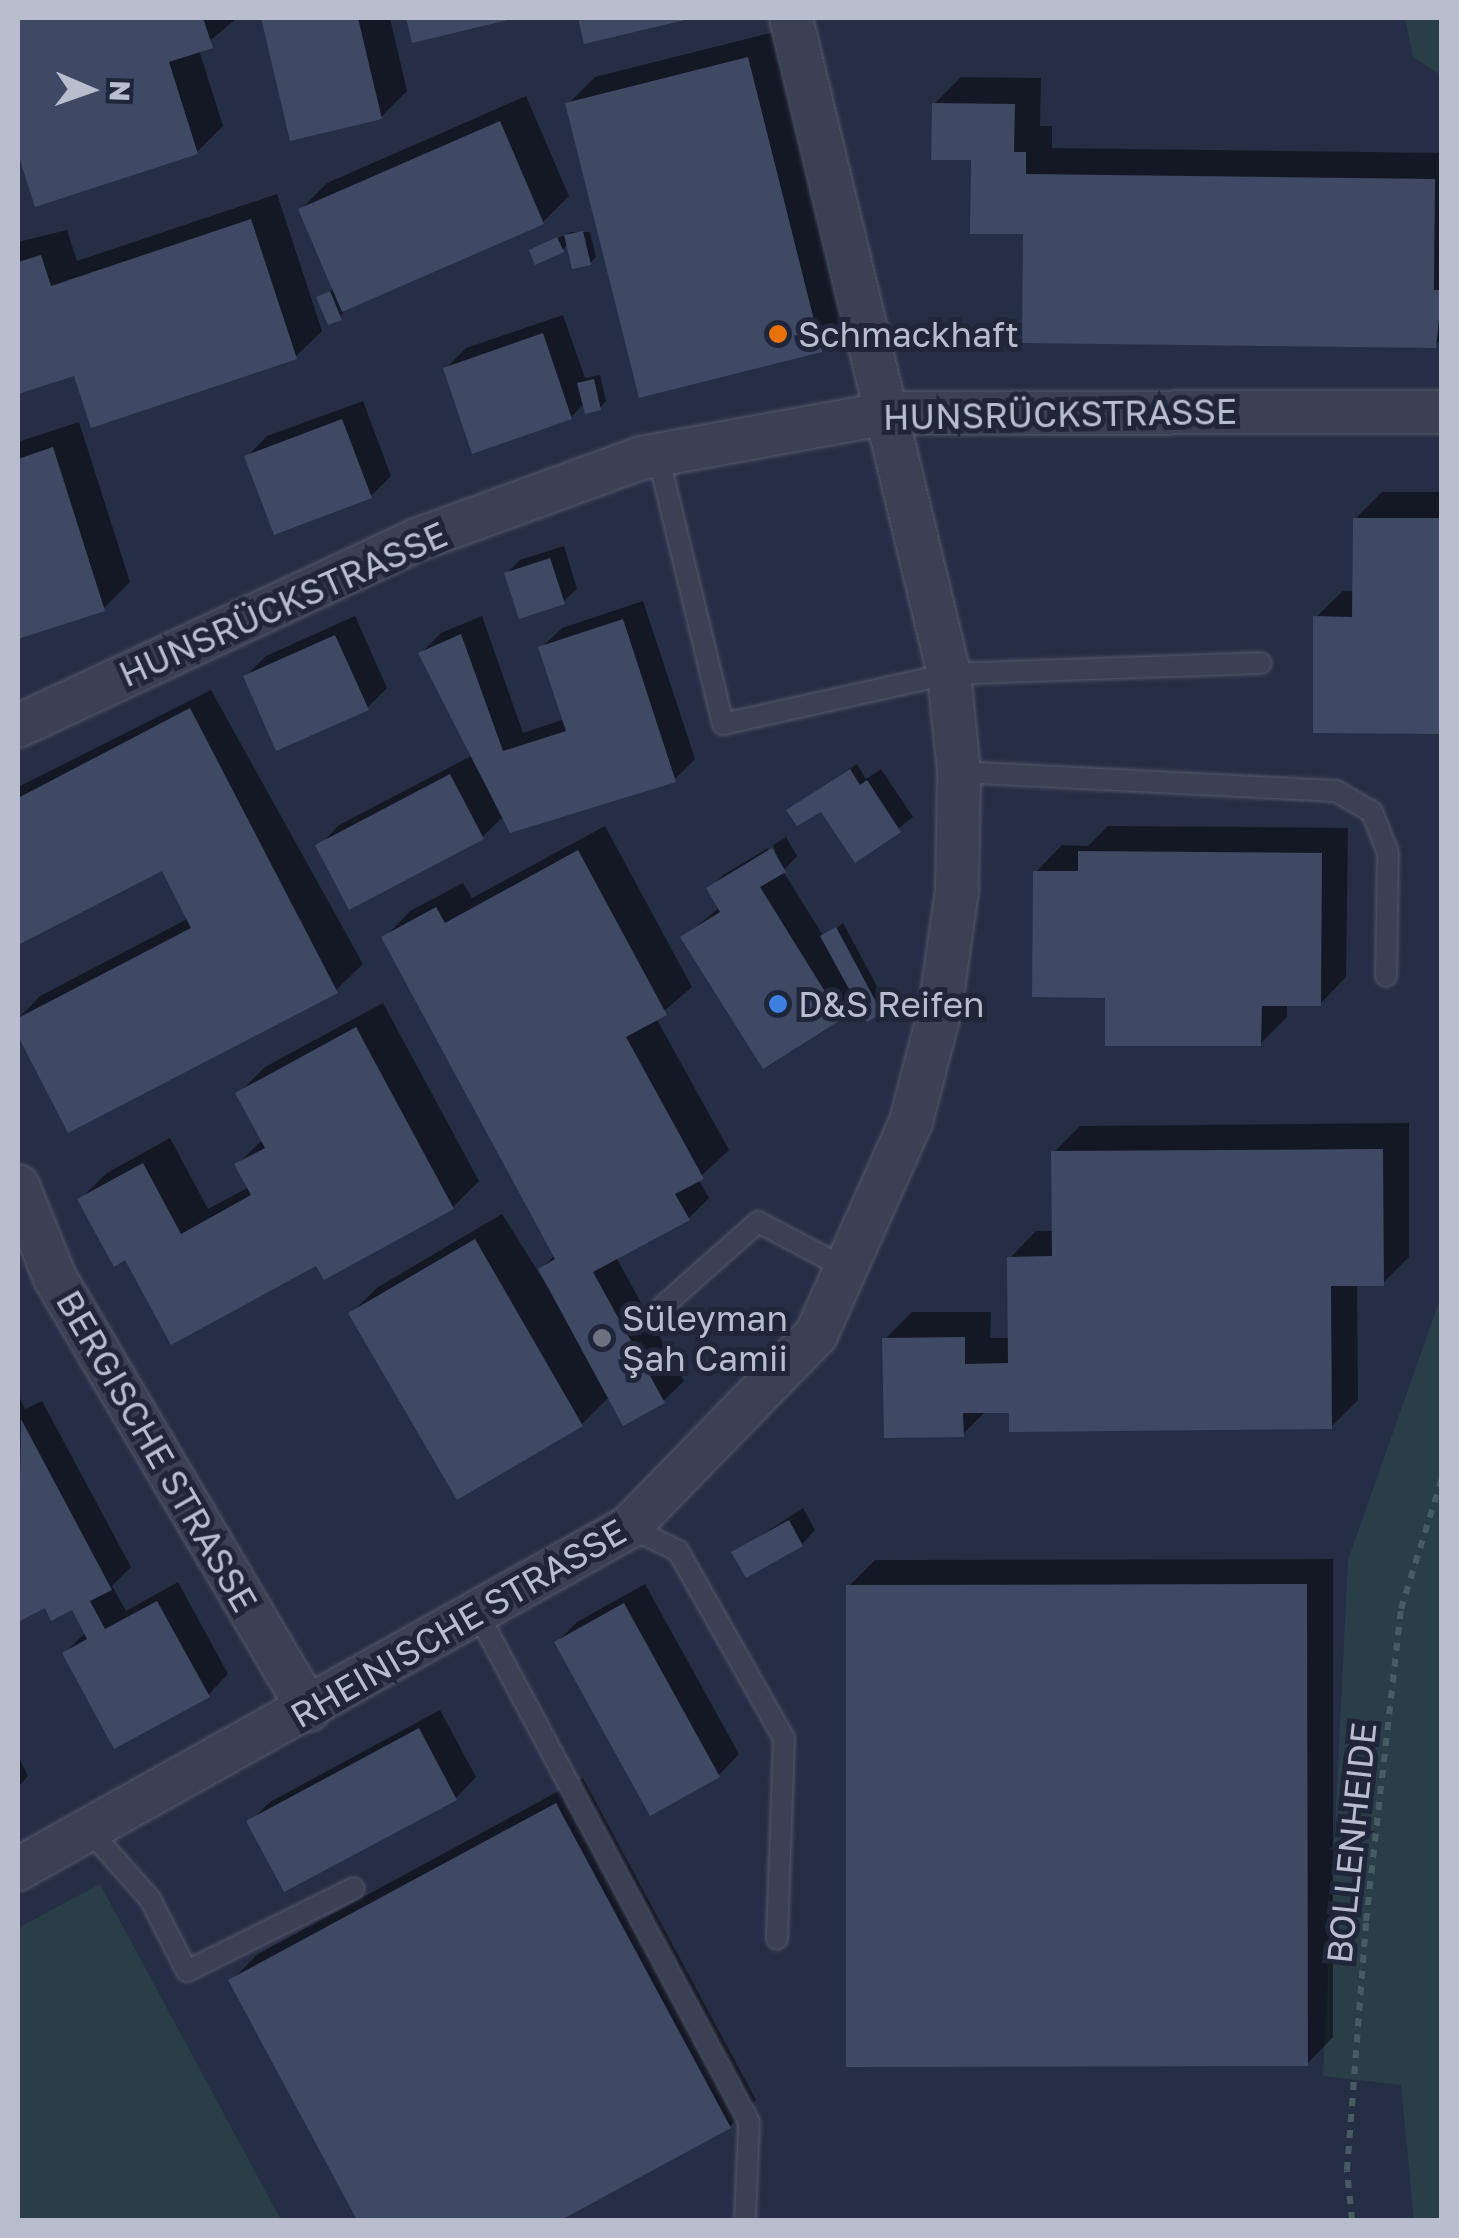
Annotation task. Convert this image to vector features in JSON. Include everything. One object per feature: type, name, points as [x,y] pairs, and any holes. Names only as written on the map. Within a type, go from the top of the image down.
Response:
[{"type":"street","name":"RHEINISCHE STRASSE","points":[[18,1868],[310,1710],[629,1527],[816,1335],[911,1122],[940,1010],[957,890],[959,772],[949,674],[792,18]]},
{"type":"street","name":"HUNSRÜCKSTRASSE","points":[[18,726],[419,539],[658,455],[888,413],[1442,412]]},
{"type":"street","name":"BERGISCHE STRASSE","points":[[18,1186],[55,1278],[310,1710]]},
{"type":"lane","points":[[658,455],[723,724],[949,674],[1261,663]]},
{"type":"lane","points":[[959,772],[1336,791],[1372,812],[1388,853],[1386,976]]},
{"type":"lane","points":[[662,1308],[758,1222],[847,1269]]},
{"type":"lane","points":[[629,1527],[678,1551],[784,1738],[777,1939]]},
{"type":"lane","points":[[478,1614],[749,2122],[745,2220]]},
{"type":"lane","points":[[88,1830],[150,1899],[187,1971],[354,1888]]},
{"type":"path","name":"BOLLENHEIDE","points":[[1352,2220],[1348,2170],[1366,1920],[1401,1609],[1442,1478]]},
{"type":"shaded area","points":[[1405,18],[1441,18],[1441,75],[1413,57]]},
{"type":"shaded area","points":[[1441,1296],[1442,2220],[1414,2220],[1401,2085],[1323,2076],[1348,1560]]},
{"type":"shaded area","points":[[100,1884],[281,2220],[18,2220],[18,1928]]},
{"type":"building","points":[[18,18],[203,18],[213,48],[169,62],[198,154],[35,207],[18,154]]},
{"type":"building","points":[[261,18],[358,18],[382,119],[290,141]]},
{"type":"building","points":[[406,18],[512,18],[512,19],[412,43]]},
{"type":"building","points":[[578,18],[689,18],[689,19],[584,44]]},
{"type":"building","points":[[748,57],[822,352],[639,398],[565,103]]},
{"type":"building","points":[[932,103],[1015,104],[1014,152],[1026,152],[1026,174],[1435,179],[1434,290],[1442,290],[1436,348],[1022,343],[1023,234],[970,234],[971,160],[931,160]]},
{"type":"building","points":[[500,121],[544,224],[342,312],[298,209]]},
{"type":"building","points":[[251,219],[297,359],[91,428],[74,376],[18,394],[18,262],[41,255],[51,286]]},
{"type":"building","points":[[583,231],[591,265],[572,269],[564,235]]},
{"type":"building","points":[[557,237],[564,252],[535,265],[529,250]]},
{"type":"building","points":[[330,291],[342,320],[328,325],[316,297]]},
{"type":"building","points":[[543,333],[572,419],[472,454],[443,368]]},
{"type":"building","points":[[594,379],[601,410],[585,414],[577,383]]},
{"type":"building","points":[[342,419],[372,498],[274,535],[244,456]]},
{"type":"building","points":[[53,447],[105,611],[18,639],[18,459]]},
{"type":"building","points":[[1353,518],[1442,518],[1442,734],[1313,733],[1313,616],[1352,617]]},
{"type":"building","points":[[550,558],[565,604],[519,619],[504,573]]},
{"type":"building","points":[[623,619],[676,782],[510,833],[418,653],[461,634],[503,751],[566,731],[538,647]]},
{"type":"building","points":[[335,635],[369,710],[276,751],[243,676]]},
{"type":"building","points":[[190,708],[338,993],[68,1133],[18,1036],[18,1018],[191,928],[162,871],[18,945],[18,798]]},
{"type":"building","points":[[850,769],[860,785],[867,780],[901,832],[855,863],[821,812],[797,826],[786,810]]},
{"type":"building","points":[[450,774],[484,839],[349,910],[315,845]]},
{"type":"building","points":[[772,848],[786,872],[760,887],[842,1019],[763,1069],[680,937],[720,912],[706,888]]},
{"type":"building","points":[[578,850],[667,1015],[626,1037],[704,1179],[675,1194],[690,1220],[593,1272],[665,1403],[623,1426],[538,1269],[555,1259],[381,937],[436,907],[445,923]]},
{"type":"building","points":[[1078,851],[1322,853],[1321,1006],[1262,1006],[1261,1046],[1105,1046],[1105,998],[1032,997],[1033,871],[1078,871]]},
{"type":"building","points":[[836,927],[882,1013],[867,1022],[820,936]]},
{"type":"building","points":[[356,1027],[454,1209],[324,1280],[316,1266],[171,1345],[125,1260],[114,1267],[77,1199],[143,1163],[181,1234],[251,1195],[234,1164],[265,1148],[235,1093]]},
{"type":"building","points":[[1383,1149],[1384,1286],[1331,1286],[1332,1429],[1009,1432],[1009,1413],[963,1413],[964,1437],[884,1438],[882,1338],[965,1337],[965,1364],[1008,1363],[1007,1257],[1052,1256],[1051,1151]]},
{"type":"building","points":[[475,1239],[583,1426],[457,1500],[348,1313]]},
{"type":"building","points":[[21,1419],[112,1590],[90,1601],[105,1629],[157,1601],[210,1697],[114,1749],[62,1653],[87,1639],[72,1610],[51,1621],[45,1608],[18,1622]]},
{"type":"building","points":[[789,1520],[803,1546],[746,1578],[731,1552]]},
{"type":"building","points":[[1307,1584],[1308,2066],[846,2067],[846,1585]]},
{"type":"building","points":[[624,1603],[720,1777],[650,1816],[554,1642]]},
{"type":"building","points":[[419,1728],[457,1800],[284,1892],[246,1821]]},
{"type":"building","points":[[556,1803],[731,2128],[561,2220],[357,2220],[228,1980]]},
{"type":"place","name":"Schmackhaft","points":[[778,334]]},
{"type":"place","name":"D&S Reifen","points":[[778,1004]]},
{"type":"place","name":"Süleyman Şah Camii","points":[[602,1338]]}]
